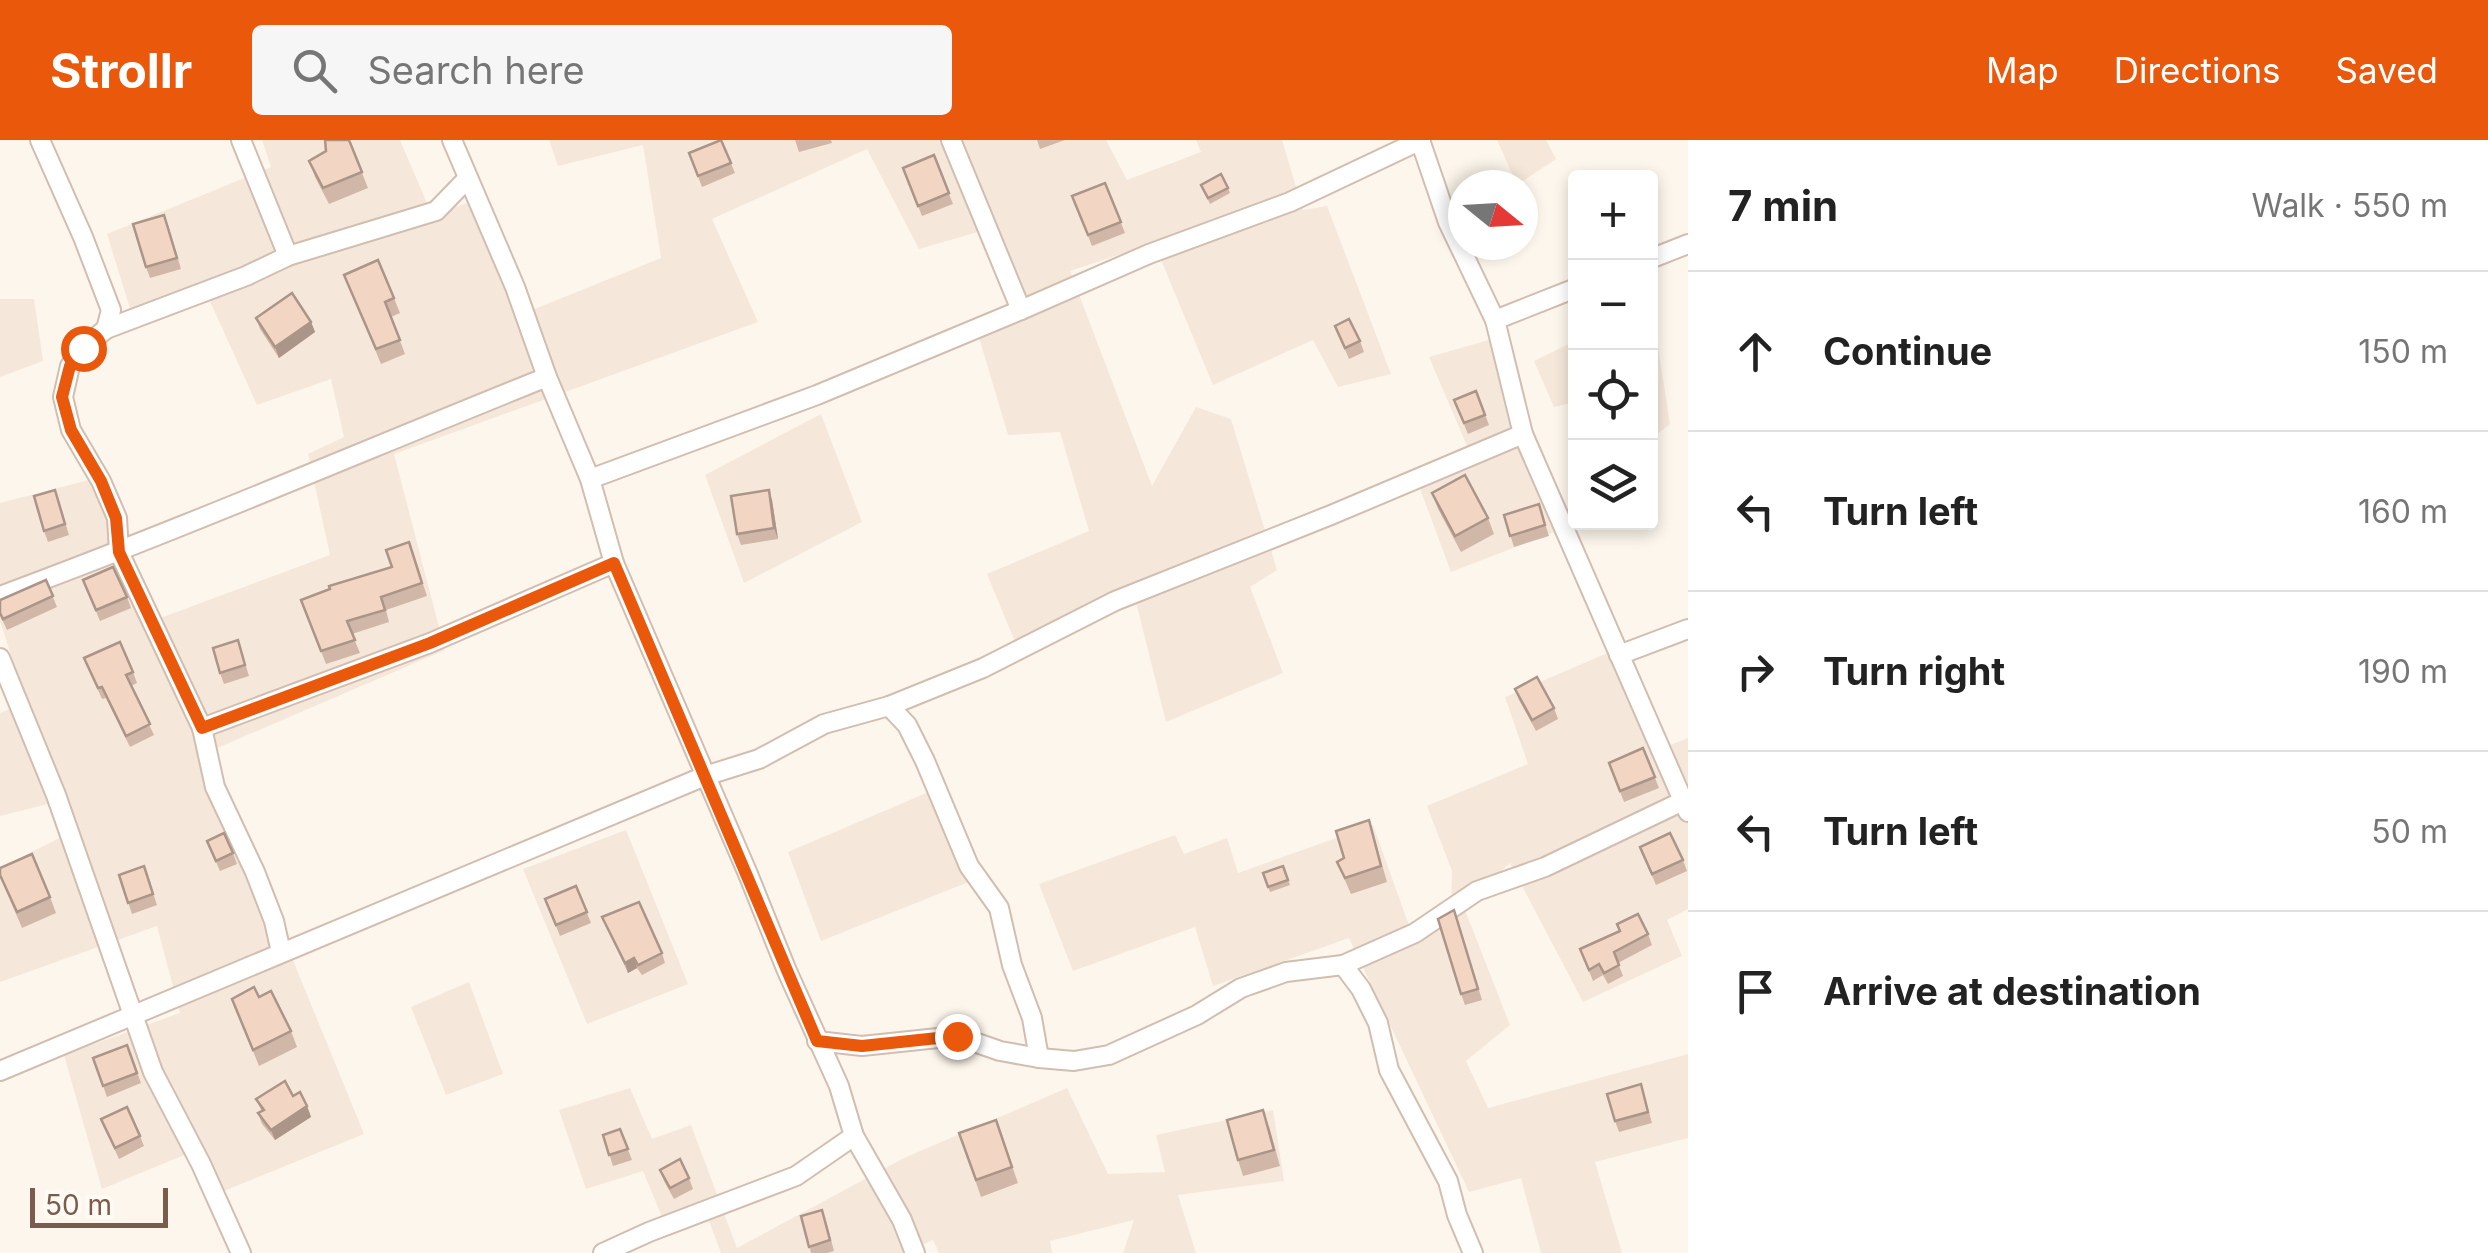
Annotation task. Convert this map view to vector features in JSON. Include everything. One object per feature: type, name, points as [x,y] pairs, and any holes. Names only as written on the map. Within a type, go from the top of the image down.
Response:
[{"type":"street","points":[[40,140],[111,310],[106,329]]},
{"type":"street","points":[[240,140],[288,256]]},
{"type":"street","points":[[452,140],[590,479],[614,563],[817,1041],[840,1086],[854,1136],[902,1220],[915,1253]]},
{"type":"street","points":[[951,140],[1021,310]]},
{"type":"street","points":[[590,479],[817,395],[1148,254],[1290,202],[1421,140],[1448,222],[1496,320],[1523,434],[1685,806],[1477,892],[1415,933],[1343,965],[1286,972],[1241,988],[1197,1014],[1109,1055],[1074,1061],[1039,1058],[1000,1051],[957,1036],[862,1046],[817,1041]]},
{"type":"street","points":[[281,952],[256,872],[215,787],[202,728],[119,552],[116,518],[101,481],[71,430],[62,397],[70,366],[83,348],[106,329],[288,256],[436,211],[468,178]]},
{"type":"street","points":[[1658,256],[1688,244]]},
{"type":"street","points":[[1496,320],[1568,291]]},
{"type":"street","points":[[0,596],[119,552],[548,377]]},
{"type":"street","points":[[0,1071],[705,776],[759,759],[824,724],[889,706],[983,668],[1115,602],[1523,434]]},
{"type":"street","points":[[202,728],[430,643],[614,563]]},
{"type":"street","points":[[1619,655],[1688,629]]},
{"type":"street","points":[[0,658],[56,795],[153,1072],[201,1164],[240,1253]]},
{"type":"street","points":[[889,706],[907,725],[969,866],[999,908],[1012,965],[1032,1018],[1039,1058]]},
{"type":"street","points":[[1343,965],[1361,989],[1378,1023],[1390,1070],[1448,1181],[1473,1253]]},
{"type":"street","points":[[603,1253],[796,1176],[854,1136]]},
{"type":"shaded area","points":[[262,140],[400,140],[432,215],[479,199],[522,314],[661,258],[643,145],[558,166],[549,140],[1106,140],[1127,180],[1201,152],[1196,140],[1282,140],[1303,210],[1327,206],[1391,374],[1338,387],[1313,340],[1213,385],[1154,243],[1070,271],[1152,486],[1196,407],[1231,419],[1277,570],[1250,587],[1283,673],[1166,722],[1134,594],[1018,649],[987,574],[1089,531],[1060,432],[1008,435],[978,334],[1033,313],[995,227],[919,249],[867,149],[712,219],[758,322],[394,454],[445,650],[208,752],[364,1134],[219,1193],[194,1151],[102,1189],[64,1055],[180,1013],[157,926],[0,982],[0,868],[79,828],[68,799],[0,816],[0,713],[26,702],[0,621],[0,503],[104,476],[155,620],[330,555],[308,454],[344,437],[331,379],[257,405],[208,297],[133,318],[107,234],[271,167]]},
{"type":"shaded area","points":[[1497,140],[1546,140],[1556,159],[1538,171],[1510,170]]},
{"type":"shaded area","points":[[0,299],[34,299],[43,361],[0,377]]},
{"type":"shaded area","points":[[1489,340],[1562,529],[1451,572],[1419,486],[1473,460],[1429,357]]},
{"type":"shaded area","points":[[1568,344],[1568,404],[1554,407],[1534,361]]},
{"type":"shaded area","points":[[1658,347],[1670,424],[1658,433]]},
{"type":"shaded area","points":[[821,414],[862,522],[744,583],[705,475]]},
{"type":"shaded area","points":[[1617,649],[1657,750],[1688,738],[1688,909],[1667,920],[1682,956],[1583,1002],[1510,863],[1463,905],[1510,1025],[1466,1061],[1488,1108],[1688,1054],[1688,1138],[1595,1162],[1622,1253],[1541,1253],[1521,1178],[1469,1192],[1349,938],[1213,986],[1195,927],[1073,971],[1039,884],[1175,835],[1184,854],[1227,838],[1238,873],[1373,825],[1412,934],[1451,917],[1452,871],[1427,806],[1528,764],[1505,697]]},
{"type":"shaded area","points":[[938,788],[976,879],[821,941],[788,852]]},
{"type":"shaded area","points":[[626,830],[688,984],[587,1024],[523,869]]},
{"type":"shaded area","points":[[469,982],[503,1074],[446,1095],[411,1007]]},
{"type":"shaded area","points":[[630,1088],[652,1139],[691,1125],[737,1248],[904,1158],[1067,1088],[1108,1174],[1165,1172],[1156,1135],[1273,1110],[1284,1181],[1178,1195],[1196,1253],[1123,1253],[1134,1220],[1050,1241],[1052,1253],[939,1253],[933,1240],[904,1253],[721,1253],[709,1221],[670,1236],[643,1171],[586,1189],[559,1110]]},
{"type":"building","points":[[325,140],[349,140],[362,172],[323,188],[309,161],[326,151]]},
{"type":"building","points":[[721,140],[731,163],[698,176],[689,153]]},
{"type":"building","points":[[934,155],[949,193],[918,206],[903,168]]},
{"type":"building","points":[[1221,174],[1228,188],[1208,198],[1201,185]]},
{"type":"building","points":[[1105,183],[1121,222],[1088,235],[1072,196]]},
{"type":"building","points":[[164,215],[177,258],[146,267],[133,224]]},
{"type":"building","points":[[378,260],[394,298],[385,302],[400,340],[376,349],[344,275]]},
{"type":"building","points":[[292,293],[311,322],[275,347],[256,318]]},
{"type":"building","points":[[1349,319],[1360,341],[1345,348],[1335,326]]},
{"type":"building","points":[[1476,391],[1485,415],[1464,423],[1454,400]]},
{"type":"building","points":[[1465,475],[1488,518],[1455,536],[1432,493]]},
{"type":"building","points":[[55,490],[65,524],[44,531],[34,496]]},
{"type":"building","points":[[769,490],[774,528],[737,534],[731,496]]},
{"type":"building","points":[[1539,504],[1545,525],[1510,536],[1504,515]]},
{"type":"building","points":[[409,542],[422,583],[381,597],[385,610],[347,621],[355,640],[321,651],[301,600],[330,589],[329,586],[392,567],[386,550]]},
{"type":"building","points":[[113,567],[127,597],[96,610],[83,580]]},
{"type":"building","points":[[46,580],[53,596],[3,619],[0,600]]},
{"type":"building","points":[[238,640],[245,665],[220,673],[213,648]]},
{"type":"building","points":[[120,642],[133,672],[126,675],[150,724],[126,736],[84,658]]},
{"type":"building","points":[[1537,677],[1554,708],[1532,720],[1515,689]]},
{"type":"building","points":[[1643,748],[1655,777],[1620,791],[1609,763]]},
{"type":"building","points":[[1369,820],[1381,866],[1345,878],[1337,862],[1344,858],[1336,831]]},
{"type":"building","points":[[224,833],[233,853],[216,861],[207,841]]},
{"type":"building","points":[[1670,833],[1683,860],[1652,874],[1640,847]]},
{"type":"building","points":[[32,854],[50,897],[17,912],[0,868]]},
{"type":"building","points":[[144,866],[153,894],[128,903],[119,875]]},
{"type":"building","points":[[1283,866],[1288,880],[1268,887],[1263,873]]},
{"type":"building","points":[[576,886],[587,912],[556,925],[545,899]]},
{"type":"building","points":[[639,902],[662,953],[638,965],[634,958],[625,963],[602,917]]},
{"type":"building","points":[[1454,910],[1478,989],[1461,994],[1438,919]]},
{"type":"building","points":[[1638,914],[1648,934],[1614,952],[1619,965],[1604,973],[1599,964],[1589,970],[1580,949],[1620,931],[1617,924]]},
{"type":"building","points":[[254,987],[259,997],[271,991],[291,1031],[253,1050],[232,999]]},
{"type":"building","points":[[127,1045],[137,1073],[103,1086],[93,1058]]},
{"type":"building","points":[[285,1081],[293,1096],[300,1092],[307,1106],[271,1130],[258,1113],[264,1110],[256,1099]]},
{"type":"building","points":[[1641,1084],[1648,1112],[1615,1121],[1607,1094]]},
{"type":"building","points":[[127,1107],[140,1136],[115,1148],[101,1119]]},
{"type":"building","points":[[1263,1110],[1274,1150],[1238,1160],[1227,1120]]},
{"type":"building","points":[[996,1120],[1012,1167],[976,1180],[959,1133]]},
{"type":"building","points":[[620,1129],[628,1149],[609,1155],[603,1135]]},
{"type":"building","points":[[680,1159],[689,1178],[670,1188],[660,1170]]},
{"type":"building","points":[[822,1210],[830,1240],[809,1247],[801,1216]]},
{"type":"route","points":[[83,348],[70,366],[62,397],[71,430],[101,481],[116,518],[119,552],[202,728],[430,643],[614,563],[817,1041],[862,1046],[957,1036]]}]
